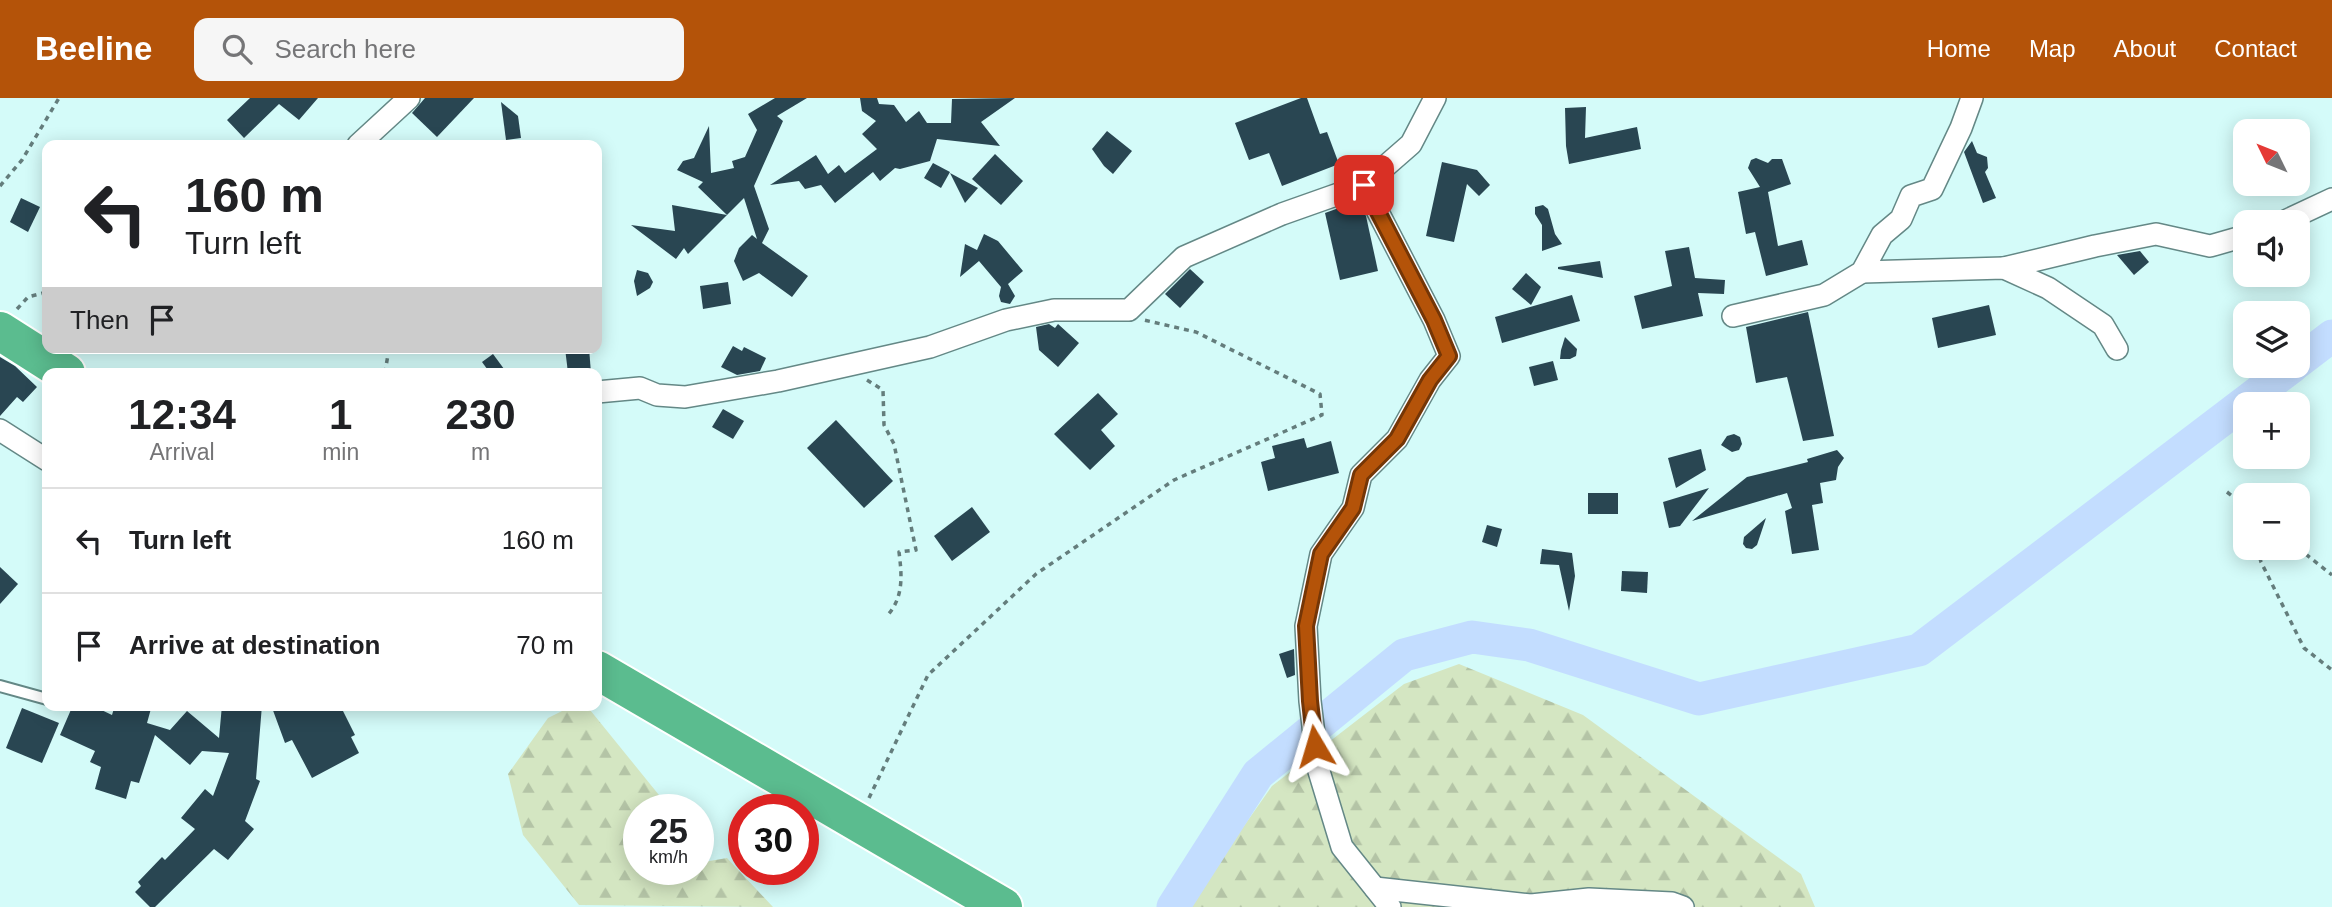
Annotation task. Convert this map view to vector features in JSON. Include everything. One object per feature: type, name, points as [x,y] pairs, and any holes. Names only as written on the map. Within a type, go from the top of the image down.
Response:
[{"type":"highway","points":[[5,324],[42,354]]},
{"type":"highway","points":[[42,354],[60,368]]},
{"type":"highway","points":[[602,673],[1003,907]]},
{"type":"street","points":[[364,140],[410,98]]},
{"type":"street","points":[[602,392],[640,388],[657,396],[685,397],[778,381],[930,347],[1006,320],[1054,310],[1129,310],[1184,257],[1282,214],[1364,185],[1411,144],[1435,98]]},
{"type":"street","points":[[1862,272],[1882,235],[1901,219],[1911,196],[1931,189],[1961,128],[1972,98]]},
{"type":"street","points":[[1364,185],[1429,310],[1449,356],[1430,380],[1397,439],[1361,475],[1353,508],[1321,554],[1306,626],[1310,701],[1318,768],[1342,847],[1390,907]]},
{"type":"street","points":[[2309,210],[2332,199]]},
{"type":"street","points":[[1733,316],[1824,295],[1862,272],[2004,268],[2156,234],[2210,246],[2233,239]]},
{"type":"street","points":[[2004,268],[2048,288],[2103,325],[2117,349]]},
{"type":"street","points":[[0,430],[42,457]]},
{"type":"street","points":[[1375,888],[1531,905],[1589,899],[1672,902],[1684,907]]},
{"type":"lane","points":[[0,686],[42,698]]},
{"type":"path","points":[[0,186],[22,160],[59,98]]},
{"type":"path","points":[[5,324],[28,297],[42,293]]},
{"type":"path","points":[[857,822],[928,675],[1036,574],[1174,480],[1322,415],[1320,394],[1196,332],[1143,320]]},
{"type":"path","points":[[844,366],[883,390],[884,425],[894,444],[916,545],[916,550],[899,552],[901,590],[892,611],[886,617]]},
{"type":"path","points":[[2227,492],[2233,497]]},
{"type":"path","points":[[2310,558],[2332,575]]},
{"type":"path","points":[[2260,560],[2304,648],[2332,670]]},
{"type":"green space","points":[[1459,664],[1583,715],[1801,874],[1815,907],[1187,907],[1272,786],[1404,684]]},
{"type":"green space","points":[[562,711],[591,711],[658,794],[623,794],[623,885],[714,885],[714,860],[727,858],[728,885],[752,885],[773,907],[579,905],[523,835],[508,774],[548,718]]},
{"type":"building","points":[[250,98],[318,98],[299,120],[279,104],[244,138],[227,120]]},
{"type":"building","points":[[425,98],[474,98],[437,137],[412,113]]},
{"type":"building","points":[[775,98],[807,98],[777,116],[783,121],[754,186],[769,229],[762,243],[808,276],[792,297],[759,273],[743,281],[734,261],[739,248],[752,235],[757,239],[744,198],[727,215],[698,187],[703,182],[677,170],[683,161],[694,158],[709,126],[711,173],[734,168],[732,161],[745,157],[757,130],[748,114]]},
{"type":"building","points":[[860,98],[877,98],[879,104],[894,105],[906,122],[919,111],[927,123],[951,123],[952,99],[1015,98],[981,122],[1000,146],[937,139],[930,161],[895,168],[880,181],[873,172],[835,203],[821,185],[805,189],[799,181],[770,185],[816,155],[828,174],[839,165],[845,173],[877,149],[862,134],[876,121],[862,111]]},
{"type":"building","points":[[1307,98],[1320,134],[1327,132],[1339,164],[1282,186],[1269,153],[1249,160],[1235,123]]},
{"type":"building","points":[[501,102],[518,116],[521,138],[506,140]]},
{"type":"building","points":[[1586,107],[1585,138],[1637,127],[1641,149],[1569,164],[1565,108]]},
{"type":"building","points":[[1107,131],[1132,151],[1113,174],[1092,149]]},
{"type":"building","points":[[1972,141],[1977,153],[1987,157],[1988,168],[1985,172],[1996,198],[1983,203],[1964,152]]},
{"type":"building","points":[[995,154],[1023,181],[1001,205],[972,179]]},
{"type":"building","points":[[1756,158],[1768,163],[1772,159],[1782,159],[1791,184],[1768,192],[1778,246],[1802,240],[1808,265],[1766,276],[1755,232],[1746,234],[1738,192],[1760,187],[1748,168],[1751,160]]},
{"type":"building","points":[[1442,162],[1477,170],[1490,185],[1479,196],[1467,184],[1454,242],[1426,236]]},
{"type":"building","points":[[933,163],[950,172],[941,188],[924,178]]},
{"type":"building","points":[[950,173],[978,188],[965,203]]},
{"type":"building","points":[[21,198],[40,207],[28,232],[10,222]]},
{"type":"building","points":[[1358,201],[1366,216],[1378,271],[1340,280],[1325,213]]},
{"type":"building","points":[[672,205],[727,215],[688,254],[684,248],[676,259],[631,225],[675,231]]},
{"type":"building","points":[[1543,205],[1548,209],[1555,234],[1562,244],[1542,251],[1542,225],[1535,214],[1535,207]]},
{"type":"building","points":[[984,234],[998,241],[1023,271],[1008,284],[1015,296],[1010,304],[1001,302],[1001,287],[979,261],[960,277],[965,244],[977,250]]},
{"type":"building","points":[[1689,247],[1695,278],[1725,280],[1724,294],[1698,293],[1703,316],[1642,329],[1634,296],[1672,286],[1665,251]]},
{"type":"building","points":[[2140,251],[2149,262],[2134,275],[2117,255]]},
{"type":"building","points":[[1600,261],[1603,278],[1558,269],[1558,267]]},
{"type":"building","points":[[1190,269],[1204,282],[1180,308],[1165,294]]},
{"type":"building","points":[[637,270],[648,273],[653,282],[650,288],[637,296],[634,281]]},
{"type":"building","points":[[1526,273],[1541,287],[1531,305],[1512,289]]},
{"type":"building","points":[[728,282],[731,304],[703,309],[700,286]]},
{"type":"building","points":[[1572,295],[1580,321],[1502,343],[1495,317]]},
{"type":"building","points":[[1989,305],[1996,335],[1938,348],[1932,318]]},
{"type":"building","points":[[1808,312],[1834,436],[1803,441],[1787,377],[1756,383],[1746,327]]},
{"type":"building","points":[[1049,324],[1055,328],[1058,324],[1079,343],[1058,367],[1039,350],[1036,327]]},
{"type":"building","points":[[1565,337],[1577,349],[1576,356],[1560,359],[1561,350]]},
{"type":"building","points":[[733,346],[742,351],[744,347],[766,358],[760,371],[737,375],[721,367]]},
{"type":"building","points":[[493,354],[503,368],[486,368],[482,362]]},
{"type":"building","points":[[566,354],[589,354],[591,368],[567,368]]},
{"type":"building","points":[[0,357],[15,366],[37,387],[23,402],[17,397],[0,416]]},
{"type":"building","points":[[1553,361],[1558,380],[1534,386],[1529,367]]},
{"type":"building","points":[[1098,393],[1118,414],[1101,430],[1115,446],[1090,470],[1054,434]]},
{"type":"building","points":[[723,409],[744,421],[733,439],[712,427]]},
{"type":"building","points":[[836,420],[893,481],[864,508],[807,448]]},
{"type":"building","points":[[1734,434],[1740,437],[1742,444],[1739,450],[1732,452],[1721,445],[1727,436]]},
{"type":"building","points":[[1304,438],[1307,448],[1331,441],[1339,473],[1268,491],[1261,462],[1275,458],[1272,446]]},
{"type":"building","points":[[1701,449],[1706,470],[1676,488],[1668,458]]},
{"type":"building","points":[[1837,450],[1844,458],[1838,467],[1836,480],[1820,483],[1823,503],[1812,505],[1819,550],[1792,554],[1785,511],[1792,508],[1787,493],[1692,521],[1747,477],[1808,462],[1807,459]]},
{"type":"building","points":[[1709,488],[1680,526],[1669,528],[1663,502]]},
{"type":"building","points":[[1588,493],[1618,493],[1618,514],[1588,514]]},
{"type":"building","points":[[972,507],[990,532],[952,561],[934,536]]},
{"type":"building","points":[[1766,518],[1757,545],[1752,549],[1746,548],[1743,544],[1744,537]]},
{"type":"building","points":[[1487,525],[1502,529],[1497,547],[1482,542]]},
{"type":"building","points":[[1542,549],[1572,553],[1575,576],[1569,611],[1559,565],[1540,564]]},
{"type":"building","points":[[0,567],[18,584],[0,604]]},
{"type":"building","points":[[1622,571],[1648,572],[1647,593],[1621,591]]},
{"type":"building","points":[[1294,649],[1295,675],[1287,678],[1279,654]]},
{"type":"building","points":[[22,708],[59,723],[42,763],[6,748]]},
{"type":"building","points":[[70,711],[104,711],[112,715],[113,711],[150,711],[147,723],[170,730],[187,711],[219,738],[221,711],[262,711],[256,779],[260,781],[245,821],[254,829],[228,860],[214,849],[155,907],[150,907],[135,892],[141,886],[138,882],[162,857],[165,860],[195,829],[181,818],[205,789],[213,796],[229,753],[202,751],[190,765],[155,735],[139,783],[131,781],[126,799],[95,789],[101,767],[90,762],[95,751],[60,735]]},
{"type":"building","points":[[273,711],[343,711],[355,735],[351,737],[359,753],[312,778],[292,740],[285,743]]},
{"type":"waterway","points":[[2310,353],[2332,336]]},
{"type":"waterway","points":[[1173,907],[1258,774],[1404,655],[1472,637],[1529,645],[1699,699],[1919,650],[2277,378]]},
{"type":"route","points":[[1315,746],[1306,626],[1321,554],[1353,508],[1361,475],[1397,439],[1430,380],[1449,356],[1415,281],[1364,185]]}]
